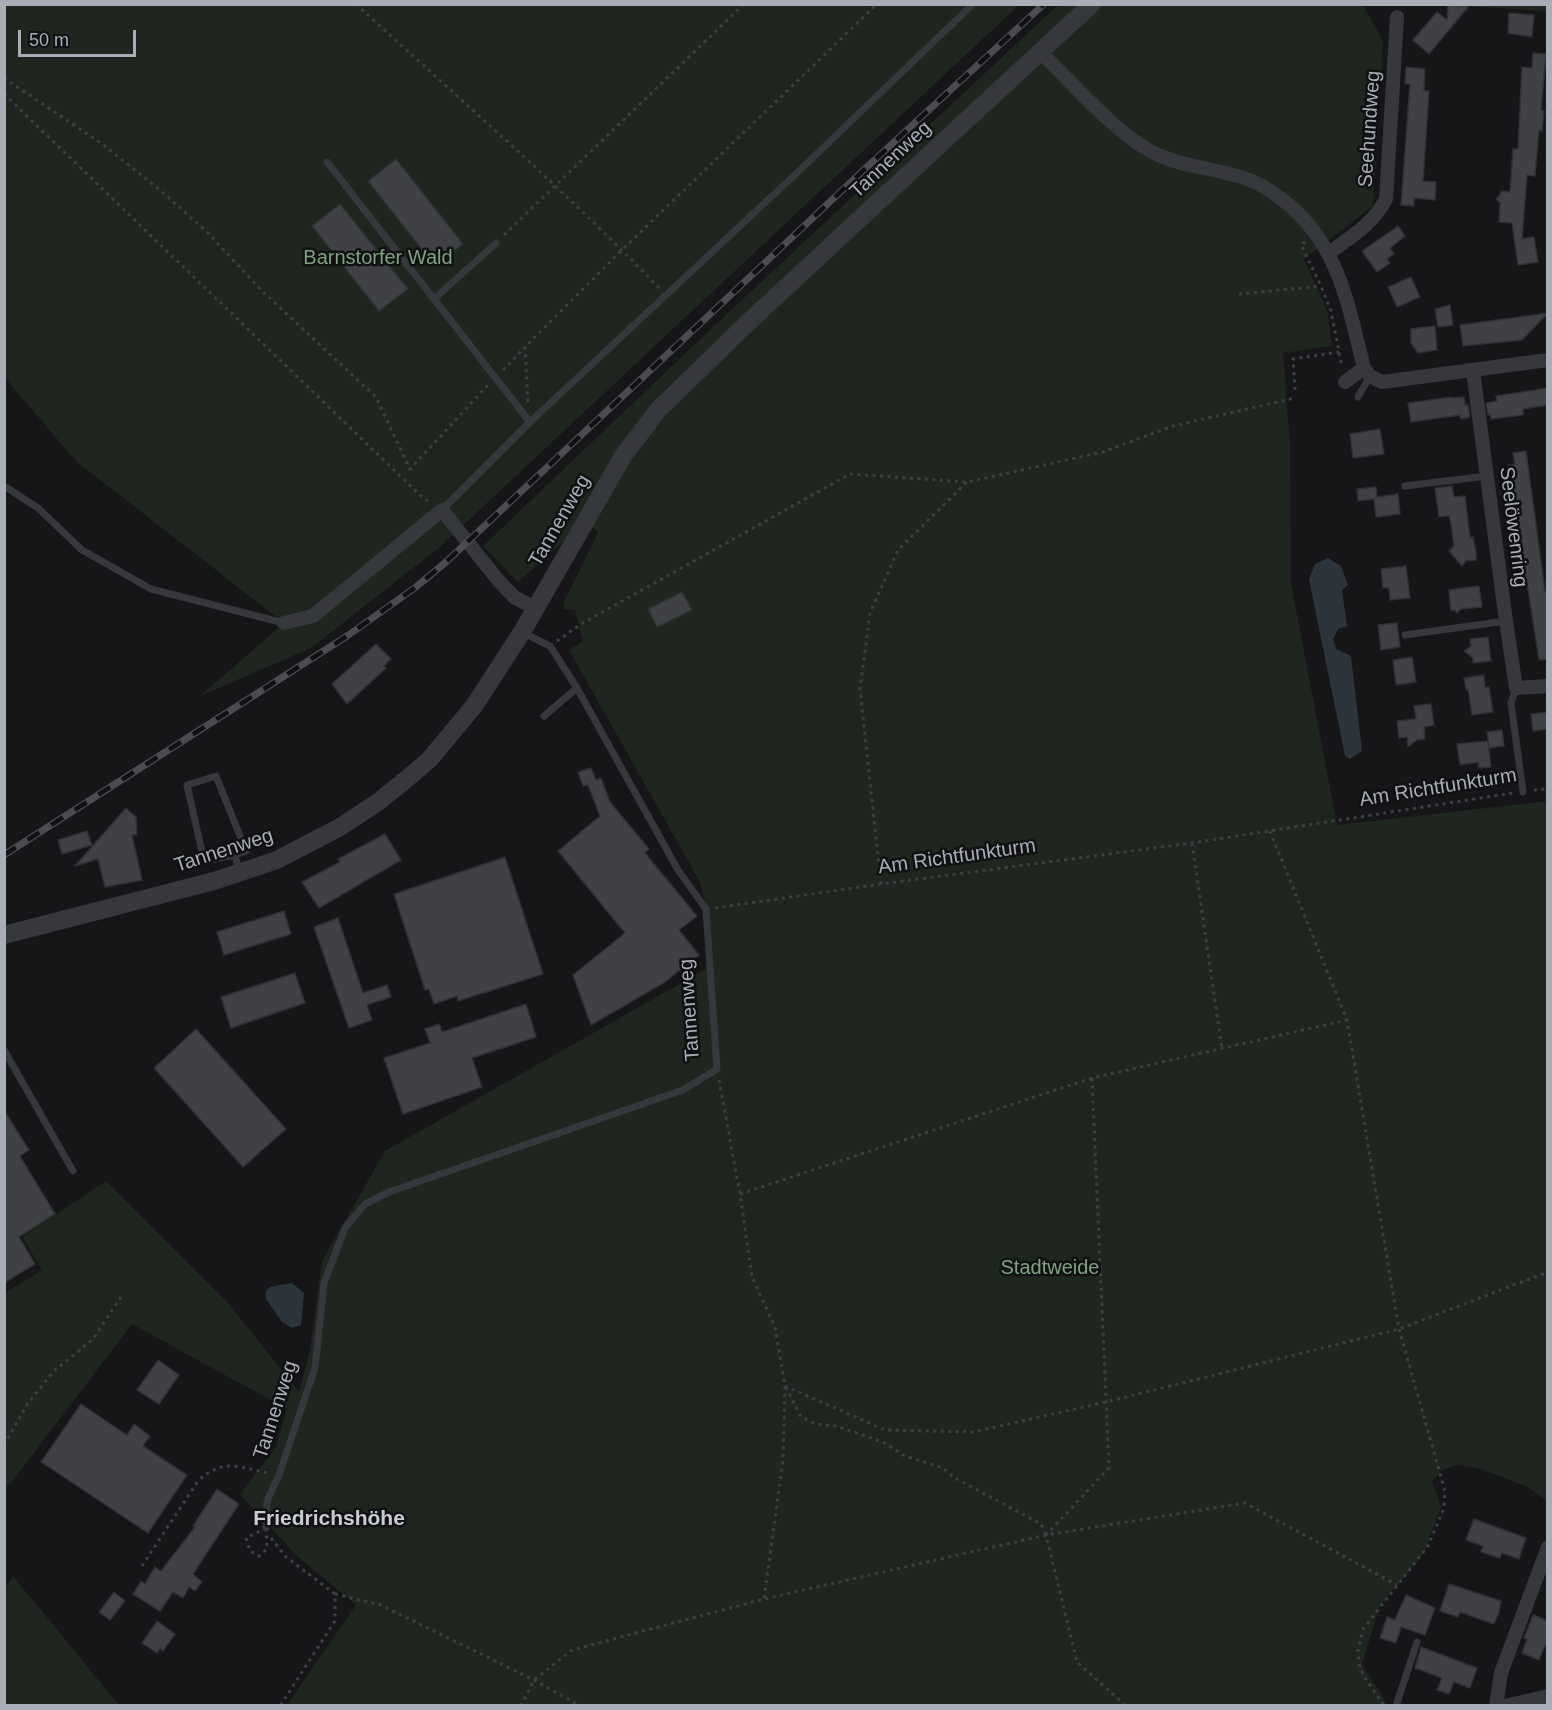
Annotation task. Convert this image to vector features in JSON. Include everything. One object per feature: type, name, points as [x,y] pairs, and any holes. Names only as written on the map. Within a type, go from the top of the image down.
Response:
[{"type":"street","name":"Tannenweg","points":[[4,935],[240,874],[277,860],[340,827],[378,802],[429,760],[468,714],[522,632],[623,456],[658,410],[756,315],[1092,4]]},
{"type":"street","name":"Seehundweg","points":[[1329,253],[1366,226],[1379,212],[1386,199],[1397,17]]},
{"type":"street","points":[[1040,52],[1126,136],[1152,152],[1178,162],[1252,181],[1295,210],[1329,253],[1342,283],[1367,372],[1382,382],[1548,360]]},
{"type":"street","name":"Seelöwenring","points":[[1473,371],[1516,688]]},
{"type":"street","points":[[1345,382],[1367,372]]},
{"type":"street","points":[[284,623],[314,616],[442,510],[514,597],[535,608]]},
{"type":"street","points":[[1516,688],[1548,686]]},
{"type":"street","points":[[1496,1706],[1501,1673],[1548,1547]]},
{"type":"street","points":[[1505,1706],[1548,1696]]},
{"type":"lane","points":[[442,510],[530,422],[800,170],[973,4]]},
{"type":"lane","points":[[327,162],[530,422]]},
{"type":"lane","points":[[434,299],[496,243]]},
{"type":"lane","points":[[1359,397],[1367,372]]},
{"type":"lane","points":[[1406,486],[1488,476]]},
{"type":"lane","points":[[4,486],[38,508],[82,550],[151,589],[284,623]]},
{"type":"lane","points":[[1406,635],[1506,621]]},
{"type":"lane","points":[[522,632],[550,646],[577,688],[678,870],[706,909]]},
{"type":"lane","points":[[544,716],[577,688]]},
{"type":"lane","name":"Seelöwenring","points":[[1516,688],[1511,703],[1523,792]]},
{"type":"lane","points":[[216,776],[246,851],[236,855],[204,861],[186,784],[216,776]]},
{"type":"lane","points":[[236,855],[240,874]]},
{"type":"lane","name":"Tannenweg","points":[[266,1528],[267,1501],[279,1475],[315,1368],[324,1283],[345,1228],[364,1204],[389,1192],[682,1090],[717,1069],[706,909]]},
{"type":"lane","points":[[4,1050],[73,1171]]},
{"type":"lane","points":[[4,1070],[13,1066]]},
{"type":"lane","points":[[1396,1706],[1418,1642]]},
{"type":"path","points":[[356,4],[556,186],[622,250],[664,295]]},
{"type":"path","points":[[496,243],[744,4]]},
{"type":"path","points":[[403,477],[495,378],[622,250],[877,4]]},
{"type":"path","points":[[4,78],[102,144],[208,232],[262,291],[376,397],[410,469]]},
{"type":"path","points":[[4,94],[420,495],[442,510]]},
{"type":"path","points":[[1316,234],[1301,245],[1331,311],[1345,382]]},
{"type":"path","points":[[1239,294],[1321,286]]},
{"type":"path","points":[[525,347],[530,422]]},
{"type":"path","points":[[1295,390],[1293,359],[1339,352]]},
{"type":"path","points":[[550,646],[581,624],[850,474],[967,482],[1103,452],[1173,426],[1295,398]]},
{"type":"path","points":[[881,884],[860,690],[870,613],[898,550],[967,482]]},
{"type":"path","name":"Am Richtfunkturm","points":[[706,909],[1192,843],[1548,789]]},
{"type":"path","points":[[1270,831],[1347,1020],[1398,1329],[1445,1491],[1444,1508],[1428,1546],[1363,1629],[1358,1651],[1359,1664],[1364,1677],[1385,1706]]},
{"type":"path","points":[[1192,843],[1222,1049]]},
{"type":"path","points":[[741,1194],[1092,1078],[1347,1020]]},
{"type":"path","points":[[717,1069],[741,1194],[752,1277],[775,1327],[785,1386],[783,1460],[764,1599]]},
{"type":"path","points":[[1046,1535],[1109,1468],[1092,1078]]},
{"type":"path","points":[[785,1386],[885,1430],[973,1432],[1106,1402],[1398,1329],[1548,1272]]},
{"type":"path","points":[[4,1445],[28,1403],[53,1372],[93,1339],[121,1297]]},
{"type":"path","points":[[785,1386],[801,1417],[816,1424],[836,1426],[883,1442],[905,1456],[943,1468],[955,1478],[1041,1524],[1046,1535],[1077,1662],[1126,1706]]},
{"type":"path","points":[[142,1566],[198,1481],[209,1471],[228,1465],[279,1475]]},
{"type":"path","points":[[521,1706],[534,1680],[572,1650],[764,1599],[1046,1535],[1245,1503],[1397,1585]]},
{"type":"path","points":[[266,1528],[267,1549],[259,1556],[250,1551],[246,1538],[266,1528]]},
{"type":"path","points":[[266,1528],[276,1547],[286,1557],[334,1594],[381,1605],[534,1680],[580,1706]]},
{"type":"path","points":[[280,1706],[335,1621],[334,1594]]},
{"type":"green space","name":"Barnstorfer Wald","points":[[4,5],[1019,5],[440,547],[311,648],[200,696],[284,623],[76,461],[5,378]]},
{"type":"green space","name":"Stadtweide","points":[[1058,5],[1363,5],[1383,41],[1373,206],[1304,259],[1327,310],[1332,346],[1283,353],[1290,444],[1291,583],[1337,825],[1548,801],[1547,1501],[1528,1487],[1478,1468],[1456,1465],[1441,1471],[1432,1482],[1441,1506],[1424,1554],[1380,1606],[1362,1664],[1384,1698],[1381,1705],[287,1705],[356,1605],[297,1556],[240,1494],[276,1447],[287,1409],[132,1324],[11,1483],[5,1486],[5,1293],[42,1270],[22,1237],[106,1181],[229,1304],[299,1392],[310,1350],[322,1261],[385,1151],[706,969],[706,909],[700,882],[569,650],[583,641],[575,610],[564,609],[564,602],[598,532],[585,523],[518,582],[483,546],[714,326]]},
{"type":"green space","points":[[1443,5],[1547,5],[1547,11]]},
{"type":"green space","points":[[13,1576],[119,1705],[5,1705],[5,1588]]},
{"type":"shaded area","points":[[1328,558],[1341,566],[1348,585],[1342,590],[1347,626],[1338,629],[1333,639],[1336,649],[1351,656],[1362,751],[1350,759],[1345,756],[1309,579],[1315,564]]},
{"type":"shaded area","points":[[292,1283],[304,1293],[301,1325],[292,1328],[282,1322],[266,1299],[266,1291],[270,1287]]},
{"type":"building","points":[[1448,5],[1469,6],[1429,54],[1413,40],[1437,12],[1447,20]]},
{"type":"building","points":[[1509,13],[1534,15],[1532,37],[1508,33]]},
{"type":"building","points":[[1533,53],[1546,54],[1541,110],[1544,111],[1542,131],[1539,130],[1535,176],[1527,175],[1522,239],[1534,237],[1538,262],[1518,265],[1512,223],[1499,222],[1500,203],[1496,199],[1501,191],[1510,192],[1513,149],[1518,149],[1522,67],[1532,68]]},
{"type":"building","points":[[1406,67],[1425,69],[1424,91],[1429,91],[1423,181],[1436,182],[1435,200],[1414,198],[1414,206],[1401,205],[1410,84],[1405,84]]},
{"type":"building","points":[[396,159],[463,244],[435,266],[368,181]]},
{"type":"building","points":[[340,204],[408,289],[379,311],[312,226]]},
{"type":"building","points":[[1398,226],[1405,236],[1390,248],[1394,254],[1387,259],[1390,263],[1377,272],[1362,251]]},
{"type":"building","points":[[1411,277],[1420,297],[1397,307],[1388,287]]},
{"type":"building","points":[[1450,305],[1453,325],[1438,327],[1435,309]]},
{"type":"building","points":[[1548,313],[1522,340],[1463,346],[1460,325]]},
{"type":"building","points":[[1435,326],[1437,350],[1418,353],[1411,343],[1411,329]]},
{"type":"building","points":[[1548,388],[1548,405],[1523,409],[1523,415],[1491,419],[1490,414],[1488,415],[1486,403],[1497,401],[1496,396]]},
{"type":"building","points":[[1464,397],[1470,417],[1461,419],[1460,415],[1411,422],[1408,403]]},
{"type":"building","points":[[1380,429],[1384,454],[1353,458],[1350,434]]},
{"type":"building","points":[[1526,451],[1545,591],[1548,591],[1548,659],[1539,660],[1525,570],[1521,571],[1516,529],[1511,530],[1508,508],[1513,507],[1508,465],[1515,464],[1513,453]]},
{"type":"building","points":[[1452,486],[1454,497],[1465,496],[1470,538],[1473,537],[1476,553],[1476,560],[1466,561],[1462,566],[1449,551],[1454,546],[1451,524],[1449,516],[1439,517],[1435,488]]},
{"type":"building","points":[[1376,487],[1377,497],[1398,494],[1400,514],[1376,517],[1374,499],[1358,501],[1357,489]]},
{"type":"building","points":[[1406,566],[1410,598],[1390,600],[1389,588],[1383,588],[1381,569]]},
{"type":"building","points":[[1479,586],[1482,607],[1461,609],[1457,613],[1455,610],[1451,611],[1449,590]]},
{"type":"building","points":[[682,592],[692,610],[657,627],[648,609]]},
{"type":"building","points":[[1397,623],[1400,647],[1381,650],[1378,625]]},
{"type":"building","points":[[1488,637],[1491,661],[1473,663],[1473,658],[1464,651],[1471,646],[1470,639]]},
{"type":"building","points":[[376,644],[391,659],[384,666],[386,668],[347,704],[332,684]]},
{"type":"building","points":[[1412,657],[1416,682],[1396,685],[1393,660]]},
{"type":"building","points":[[1484,675],[1485,687],[1489,687],[1493,712],[1472,715],[1464,678]]},
{"type":"building","points":[[1431,704],[1434,725],[1424,727],[1425,739],[1417,740],[1408,747],[1407,737],[1399,738],[1397,721],[1416,719],[1414,706]]},
{"type":"building","points":[[1548,712],[1548,729],[1533,731],[1531,714]]},
{"type":"building","points":[[1502,730],[1504,746],[1489,748],[1487,732]]},
{"type":"building","points":[[1488,741],[1491,767],[1479,768],[1478,762],[1460,765],[1457,744]]},
{"type":"building","points":[[591,768],[596,780],[601,778],[610,802],[649,849],[645,853],[697,916],[679,930],[699,955],[665,982],[591,1025],[573,975],[625,933],[558,851],[600,816],[588,785],[583,786],[578,772]]},
{"type":"building","points":[[126,808],[136,817],[137,835],[132,835],[142,880],[105,887],[98,859],[75,866]]},
{"type":"building","points":[[87,831],[92,845],[62,854],[58,840]]},
{"type":"building","points":[[385,834],[401,860],[319,908],[302,882],[340,862],[338,859]]},
{"type":"building","points":[[505,857],[543,974],[458,1001],[457,996],[434,1004],[429,989],[425,990],[394,894]]},
{"type":"building","points":[[284,911],[291,934],[224,955],[217,932]]},
{"type":"building","points":[[338,918],[363,993],[387,985],[391,997],[367,1005],[372,1020],[349,1028],[314,927]]},
{"type":"building","points":[[295,973],[305,1003],[231,1028],[221,997]]},
{"type":"building","points":[[526,1004],[536,1037],[472,1058],[482,1087],[403,1114],[384,1058],[430,1043],[425,1029],[439,1024],[442,1032]]},
{"type":"building","points":[[196,1029],[286,1129],[243,1167],[154,1068]]},
{"type":"building","points":[[4,1110],[29,1150],[20,1156],[55,1214],[19,1237],[35,1264],[4,1283]]},
{"type":"building","points":[[158,1360],[179,1375],[159,1404],[137,1390]]},
{"type":"building","points":[[81,1404],[127,1435],[134,1424],[150,1436],[143,1446],[187,1475],[148,1533],[41,1462]]},
{"type":"building","points":[[217,1489],[239,1504],[193,1574],[202,1582],[195,1591],[189,1587],[183,1598],[173,1592],[160,1611],[133,1594],[141,1581],[145,1584],[155,1567],[161,1571],[195,1527],[193,1526]]},
{"type":"building","points":[[1474,1519],[1526,1538],[1519,1559],[1502,1553],[1500,1558],[1481,1552],[1483,1546],[1466,1540]]},
{"type":"building","points":[[1449,1584],[1501,1601],[1494,1624],[1460,1612],[1458,1617],[1440,1611]]},
{"type":"building","points":[[114,1592],[125,1601],[110,1620],[99,1612]]},
{"type":"building","points":[[1406,1595],[1435,1608],[1425,1635],[1401,1627],[1396,1643],[1380,1638],[1387,1617],[1395,1620]]},
{"type":"building","points":[[1533,1615],[1548,1621],[1548,1646],[1545,1645],[1539,1660],[1522,1653],[1527,1639],[1524,1638]]},
{"type":"building","points":[[157,1621],[175,1634],[163,1651],[160,1648],[157,1653],[142,1643]]},
{"type":"building","points":[[1421,1647],[1477,1668],[1470,1688],[1454,1682],[1449,1694],[1437,1690],[1442,1678],[1415,1668]]},
{"type":"railway","points":[[4,855],[347,636],[416,587],[446,562],[1044,4]]},
{"type":"district","name":"Friedrichshöhe","points":[[329,1519]]}]
